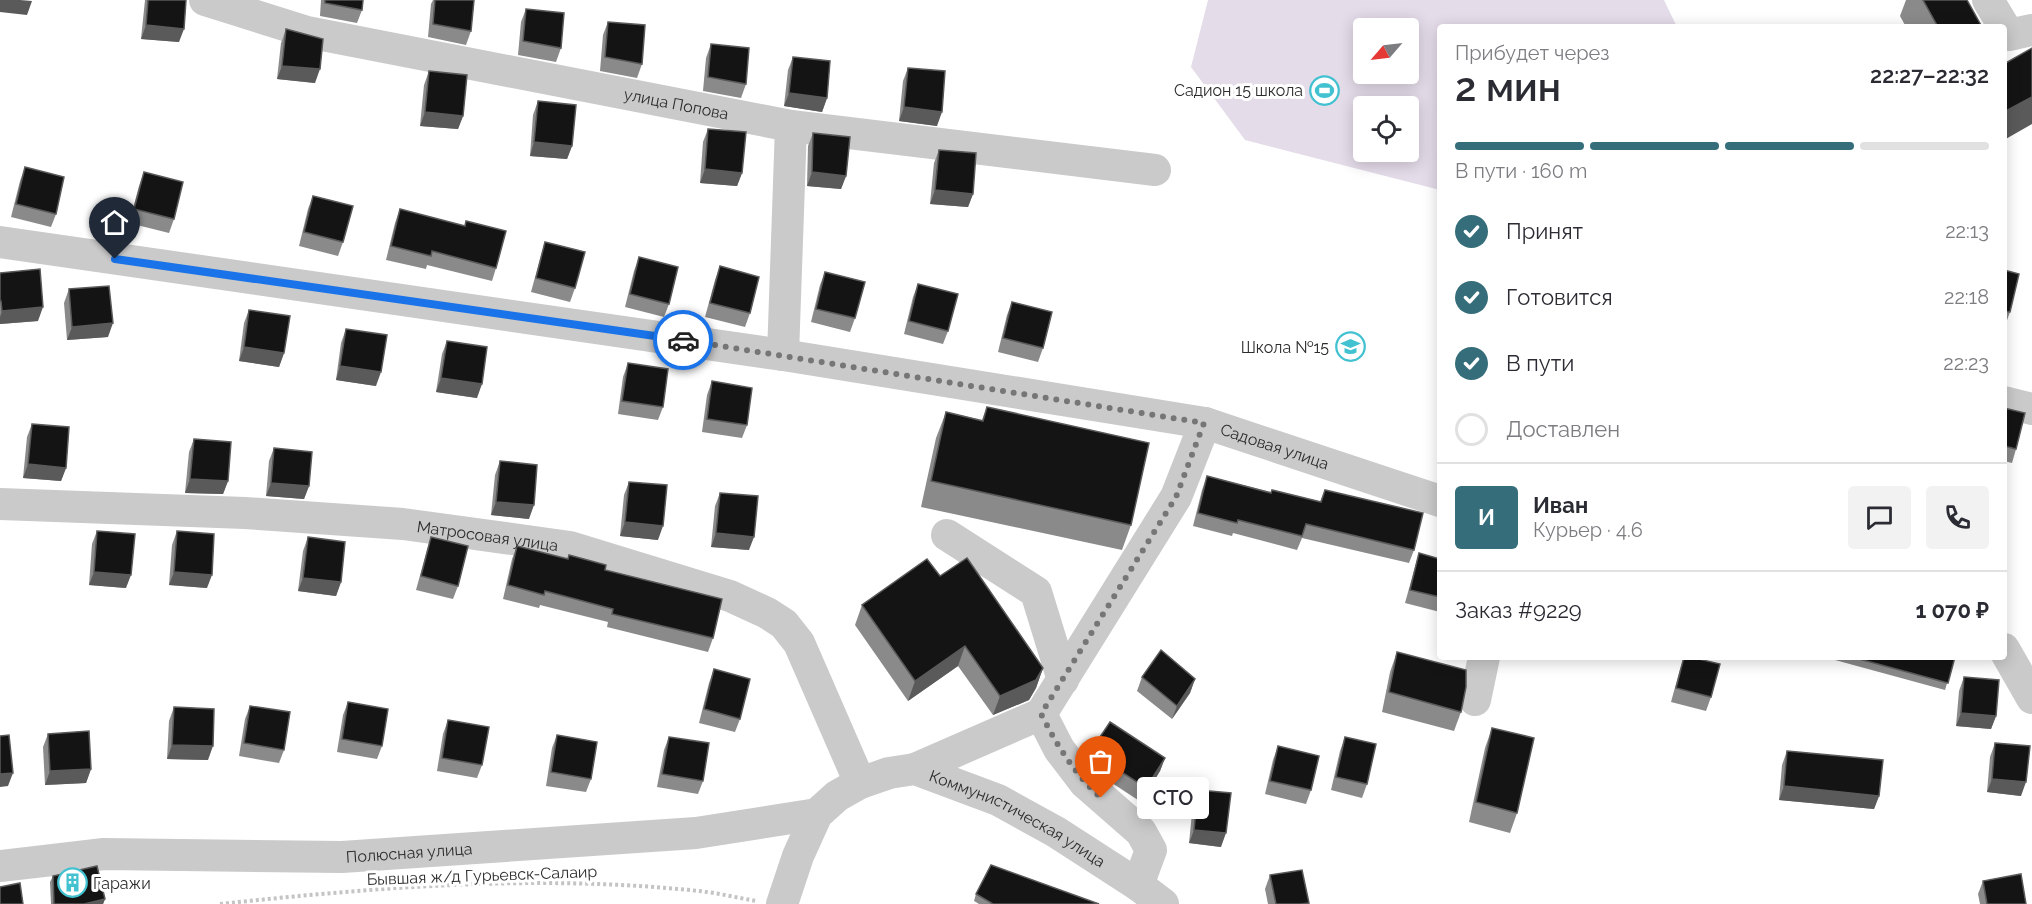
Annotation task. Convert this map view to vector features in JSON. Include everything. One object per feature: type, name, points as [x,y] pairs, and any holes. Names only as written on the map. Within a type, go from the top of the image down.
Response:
[{"type":"street","name":"улица Попова","points":[[205,0],[256,8],[307,32],[791,126],[1155,170]]},
{"type":"street","points":[[1988,0],[2002,24]]},
{"type":"street","points":[[2007,32],[2009,35],[2032,30]]},
{"type":"street","points":[[783,355],[791,126]]},
{"type":"street","name":"Садовая улица","points":[[0,242],[783,355],[1204,423],[1437,500]]},
{"type":"street","points":[[2007,403],[2032,409]]},
{"type":"street","points":[[915,769],[1041,714],[1176,497],[1204,423]]},
{"type":"street","name":"Матросовая улица","points":[[0,504],[244,513],[403,524],[570,546],[730,596],[767,613],[784,624],[799,643],[860,783]]},
{"type":"street","points":[[947,535],[1036,592],[1063,680]]},
{"type":"street","points":[[2014,649],[2032,698]]},
{"type":"street","points":[[1475,700],[1484,660]]},
{"type":"street","points":[[1041,714],[1059,749],[1085,783],[1141,832],[1150,850],[1138,885]]},
{"type":"street","name":"Коммунистическая улица","points":[[817,814],[837,796],[860,783],[889,772],[915,769],[998,800],[1056,832],[1138,885],[1163,904]]},
{"type":"street","points":[[773,903],[817,814]]},
{"type":"street","name":"Полюсная улица","points":[[0,866],[104,854],[342,857],[696,833],[817,814]]},
{"type":"path","name":"Бывшая ж/д Гурьевск-Салаир","points":[[220,904],[392,888],[579,882],[701,891],[773,903]]},
{"type":"shaded area","name":"Садион 15 школа","points":[[1208,0],[1664,0],[1676,24],[1437,24],[1437,189],[1245,140],[1191,67]]},
{"type":"building","points":[[148,0],[186,0],[184,29],[146,25]]},
{"type":"building","points":[[325,0],[363,0],[362,10],[325,3]]},
{"type":"building","points":[[435,0],[474,0],[471,31],[433,24]]},
{"type":"building","points":[[1923,0],[1967,0],[1980,24],[1936,24]]},
{"type":"building","points":[[526,9],[564,13],[561,48],[523,41]]},
{"type":"building","points":[[608,22],[645,25],[642,64],[605,57]]},
{"type":"building","points":[[286,29],[323,39],[320,69],[282,66]]},
{"type":"building","points":[[711,44],[749,48],[746,84],[708,77]]},
{"type":"building","points":[[2032,48],[2032,97],[2007,110],[2007,62]]},
{"type":"building","points":[[793,57],[830,61],[827,98],[789,93]]},
{"type":"building","points":[[908,68],[945,71],[942,112],[904,107]]},
{"type":"building","points":[[429,71],[467,75],[463,116],[425,112]]},
{"type":"building","points":[[538,101],[576,105],[572,146],[534,142]]},
{"type":"building","points":[[708,129],[746,132],[742,173],[705,169]]},
{"type":"building","points":[[813,133],[850,137],[846,176],[812,172]]},
{"type":"building","points":[[939,150],[976,153],[973,194],[935,190]]},
{"type":"building","points":[[25,167],[64,177],[56,214],[16,204]]},
{"type":"building","points":[[144,172],[183,182],[174,219],[134,209]]},
{"type":"building","points":[[313,196],[353,206],[343,242],[304,232]]},
{"type":"building","points":[[400,209],[465,226],[466,221],[506,231],[496,268],[432,251],[431,256],[391,246]]},
{"type":"building","points":[[545,242],[585,252],[575,288],[536,278]]},
{"type":"building","points":[[639,257],[678,267],[669,304],[630,294]]},
{"type":"building","points":[[720,266],[759,277],[750,313],[710,303]]},
{"type":"building","points":[[40,269],[43,307],[2,311],[0,273]]},
{"type":"building","points":[[2007,271],[2019,274],[2010,312],[2007,312]]},
{"type":"building","points":[[825,272],[865,282],[855,318],[816,309]]},
{"type":"building","points":[[918,284],[958,294],[948,331],[909,321]]},
{"type":"building","points":[[109,286],[113,323],[72,327],[69,289]]},
{"type":"building","points":[[1012,302],[1052,312],[1043,348],[1003,338]]},
{"type":"building","points":[[249,310],[290,316],[284,353],[244,347]]},
{"type":"building","points":[[346,329],[387,335],[381,372],[340,366]]},
{"type":"building","points":[[447,341],[487,347],[482,384],[441,378]]},
{"type":"building","points":[[628,363],[668,369],[663,407],[622,401]]},
{"type":"building","points":[[712,381],[752,388],[747,425],[707,419]]},
{"type":"building","points":[[987,407],[1149,443],[1131,525],[931,481],[946,412],[983,421]]},
{"type":"building","points":[[2007,409],[2025,413],[2016,449],[2007,447]]},
{"type":"building","points":[[32,424],[69,427],[66,468],[28,464]]},
{"type":"building","points":[[194,439],[231,442],[228,481],[190,479]]},
{"type":"building","points":[[274,448],[312,452],[309,486],[271,483]]},
{"type":"building","points":[[500,461],[537,465],[534,505],[496,502]]},
{"type":"building","points":[[1207,476],[1271,493],[1272,490],[1321,502],[1325,490],[1423,513],[1414,550],[1306,524],[1302,536],[1238,520],[1237,523],[1198,513]]},
{"type":"building","points":[[629,482],[667,485],[663,526],[625,522]]},
{"type":"building","points":[[720,493],[758,496],[754,537],[716,533]]},
{"type":"building","points":[[97,531],[135,534],[131,575],[94,572]]},
{"type":"building","points":[[177,531],[214,534],[212,575],[174,572]]},
{"type":"building","points":[[308,537],[345,542],[341,582],[303,578]]},
{"type":"building","points":[[431,537],[468,546],[458,586],[421,576]]},
{"type":"building","points":[[517,546],[568,559],[569,555],[606,565],[605,570],[722,599],[713,638],[612,614],[613,609],[545,591],[544,595],[508,585]]},
{"type":"building","points":[[1419,553],[1437,558],[1437,596],[1410,590]]},
{"type":"building","points":[[967,558],[1043,668],[1036,680],[1000,696],[965,646],[915,681],[862,605],[927,559],[940,576]]},
{"type":"building","points":[[1161,650],[1195,679],[1177,706],[1142,677]]},
{"type":"building","points":[[1397,652],[1466,670],[1466,687],[1461,712],[1389,692]]},
{"type":"building","points":[[1683,660],[1703,660],[1720,664],[1711,697],[1676,688]]},
{"type":"building","points":[[1863,660],[1954,660],[1948,683]]},
{"type":"building","points":[[714,669],[750,679],[740,719],[704,709]]},
{"type":"building","points":[[1964,677],[1999,680],[1996,716],[1961,713]]},
{"type":"building","points":[[348,702],[388,709],[382,746],[342,739]]},
{"type":"building","points":[[250,706],[290,712],[284,750],[244,743]]},
{"type":"building","points":[[174,707],[214,709],[213,746],[172,745]]},
{"type":"building","points":[[448,720],[489,727],[482,765],[442,758]]},
{"type":"building","points":[[1110,722],[1165,758],[1146,788],[1120,771],[1094,746]]},
{"type":"building","points":[[1492,728],[1534,738],[1517,813],[1476,802]]},
{"type":"building","points":[[89,731],[91,769],[50,771],[48,734]]},
{"type":"building","points":[[9,735],[13,773],[0,774],[0,736]]},
{"type":"building","points":[[557,735],[597,742],[591,779],[551,772]]},
{"type":"building","points":[[669,737],[709,743],[703,781],[662,774]]},
{"type":"building","points":[[1345,737],[1376,744],[1367,784],[1336,777]]},
{"type":"building","points":[[1995,743],[2030,746],[2026,782],[1992,779]]},
{"type":"building","points":[[1278,746],[1319,756],[1311,790],[1270,781]]},
{"type":"building","points":[[1787,751],[1883,760],[1879,796],[1784,786]]},
{"type":"building","points":[[1198,790],[1231,793],[1226,833],[1194,830]]},
{"type":"building","points":[[991,865],[1099,904],[993,904],[976,894]]},
{"type":"building","points":[[97,866],[105,899],[84,904],[54,904],[53,876]]},
{"type":"building","points":[[1302,870],[1309,903],[1276,904],[1270,875]]},
{"type":"building","points":[[2021,874],[2026,904],[1987,904],[1983,881]]},
{"type":"building","points":[[20,883],[23,904],[0,904],[0,887]]},
{"type":"way so far","points":[[683,340],[1204,423],[1176,497],[1041,714],[1059,749],[1085,783],[1101,798]]},
{"type":"place","name":"Садион 15 школа","points":[[1324,90]]},
{"type":"place","name":"Школа №15","points":[[1350,347]]},
{"type":"place","name":"СТО","points":[[1101,798]]},
{"type":"place","name":"Гаражи","points":[[72,883]]},
{"type":"route","points":[[115,259],[683,340]]}]
